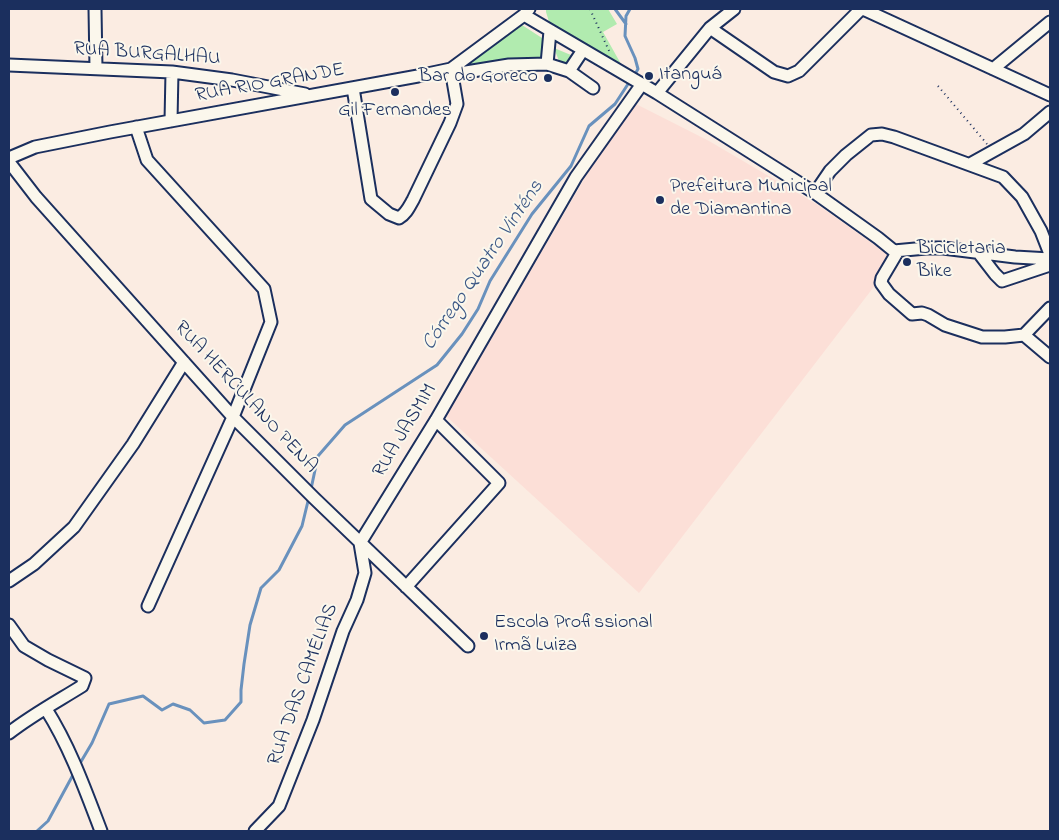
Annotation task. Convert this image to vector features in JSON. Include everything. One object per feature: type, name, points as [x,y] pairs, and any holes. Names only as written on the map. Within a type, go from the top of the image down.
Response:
[{"type":"street","points":[[95,9],[96,68]]},
{"type":"street","points":[[657,93],[710,28],[734,9]]},
{"type":"street","points":[[710,28],[774,72],[788,76],[799,71],[862,9],[1050,95]]},
{"type":"street","points":[[527,12],[550,31],[657,93],[815,193],[878,238],[894,252],[935,248],[1050,259]]},
{"type":"street","name":"RUA RIO GRANDE","points":[[9,160],[35,147],[451,69],[527,12]]},
{"type":"street","points":[[994,68],[1050,22]]},
{"type":"street","points":[[547,64],[550,31]]},
{"type":"street","points":[[569,71],[583,50]]},
{"type":"street","points":[[451,69],[460,73],[509,65],[547,64],[569,71],[593,88]]},
{"type":"street","name":"RUA BURGALHAU","points":[[9,65],[172,72],[232,80],[311,95]]},
{"type":"street","points":[[353,88],[372,199],[389,214],[399,218],[408,209],[450,123],[457,104],[451,69]]},
{"type":"street","points":[[171,121],[172,72]]},
{"type":"street","name":"RUA JASMIM","points":[[360,543],[436,420],[576,177],[640,83]]},
{"type":"street","points":[[970,164],[1024,134],[1048,118]]},
{"type":"street","points":[[136,127],[147,160],[264,289],[271,322],[233,417],[148,606]]},
{"type":"street","points":[[815,193],[830,172],[846,155],[871,135],[882,134],[894,137],[1003,177],[1022,197],[1041,231],[1050,254]]},
{"type":"street","name":"RUA HERCULANO PENA","points":[[9,160],[36,197],[233,417],[360,543],[468,646]]},
{"type":"street","points":[[898,251],[881,283],[889,294],[912,314],[928,315],[945,325],[982,337],[1005,337],[1024,335],[1050,308]]},
{"type":"street","points":[[978,252],[1002,281],[1050,265]]},
{"type":"street","points":[[1024,335],[1050,357]]},
{"type":"street","points":[[9,581],[34,564],[74,527],[133,444],[184,362]]},
{"type":"street","points":[[406,587],[499,483],[436,420]]},
{"type":"street","name":"RUA DAS CAMÉLIAS","points":[[255,831],[279,806],[313,720],[365,573],[360,543]]},
{"type":"street","points":[[9,625],[24,646],[85,678],[82,686],[26,720],[9,733]]},
{"type":"street","points":[[46,709],[57,726],[74,761],[101,831]]},
{"type":"path","points":[[590,9],[610,53]]},
{"type":"path","points":[[938,86],[993,151]]},
{"type":"shaded area","points":[[636,104],[709,141],[818,205],[889,255],[876,284],[639,593],[446,416],[614,128]]},
{"type":"green space","points":[[546,9],[608,9],[617,24],[603,32],[621,64],[550,25]]},
{"type":"green space","points":[[522,25],[542,38],[542,60],[464,70],[463,65]]},
{"type":"green space","points":[[554,48],[571,55],[568,64],[559,61]]},
{"type":"waterway","points":[[615,9],[626,24]]},
{"type":"waterway","name":"Córrego Quatro Vinténs","points":[[630,9],[626,16],[625,36],[638,69],[634,76]]},
{"type":"waterway","name":"Córrego Quatro Vinténs","points":[[311,489],[318,456],[345,425],[437,365],[462,334],[478,309],[490,281],[532,214],[571,166],[589,126],[615,104],[630,81]]},
{"type":"waterway","name":"Córrego Quatro Vinténs","points":[[79,765],[92,743],[109,704],[143,696],[162,710],[173,704],[190,710],[204,723],[225,720],[241,702],[250,625],[261,588],[279,570],[302,526],[309,497]]},
{"type":"waterway","name":"Córrego Quatro Vinténs","points":[[37,831],[48,821],[74,773]]},
{"type":"place","name":"Itanguá","points":[[649,76]]},
{"type":"place","name":"Bar do Goreco","points":[[548,78]]},
{"type":"place","name":"Gil Fernandes","points":[[395,92]]},
{"type":"place","name":"Prefeitura Municipal de Diamantina","points":[[660,200]]},
{"type":"place","name":"Bicicletaria Bike","points":[[907,262]]},
{"type":"place","name":"Escola Profissional Irmã Luiza","points":[[484,636]]}]
